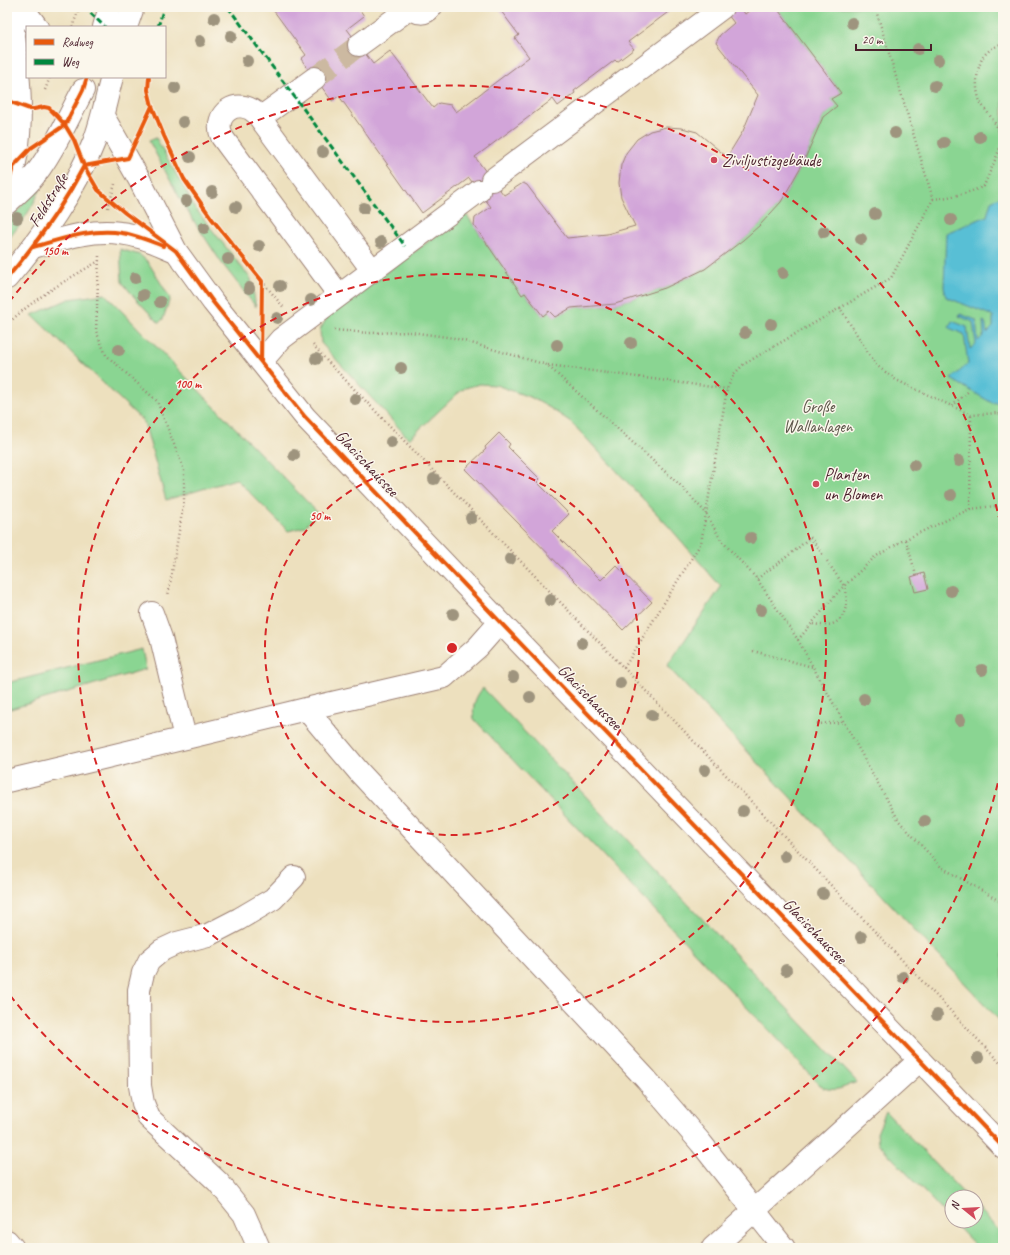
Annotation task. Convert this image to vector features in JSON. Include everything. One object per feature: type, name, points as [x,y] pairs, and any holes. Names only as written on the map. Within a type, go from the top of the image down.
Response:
[{"type":"street","points":[[7,188],[13,167],[19,132],[20,105],[12,96],[16,48],[10,7]]},
{"type":"street","points":[[22,7],[36,26]]},
{"type":"street","points":[[104,26],[110,7]]},
{"type":"street","points":[[126,26],[133,7]]},
{"type":"street","points":[[359,45],[417,7]]},
{"type":"street","points":[[261,362],[281,339],[722,8]]},
{"type":"street","points":[[7,66],[14,75],[12,96]]},
{"type":"street","name":"Feldstraße","points":[[7,278],[33,247],[72,190],[94,142],[103,116],[112,78]]},
{"type":"street","points":[[260,118],[315,78]]},
{"type":"street","name":"Feldstraße","points":[[7,203],[30,181],[45,160],[65,125],[81,81]]},
{"type":"street","name":"Glacischaussee","points":[[81,81],[133,169],[176,251],[213,302],[305,417],[1003,1147]]},
{"type":"street","points":[[339,295],[224,140],[220,131],[221,118],[231,108],[238,106],[247,107],[260,118],[372,270]]},
{"type":"street","name":"Feldstraße","points":[[33,247],[73,235],[103,231],[138,236],[176,251]]},
{"type":"street","points":[[160,606],[161,638],[185,738]]},
{"type":"street","points":[[7,781],[444,677],[478,647],[500,622]]},
{"type":"street","points":[[306,709],[360,773],[646,1079],[701,1143],[784,1248]]},
{"type":"street","points":[[259,1248],[244,1214],[218,1182],[149,1118],[143,1103],[140,1086],[139,990],[143,973],[149,961],[162,950],[177,943],[208,935],[239,919],[273,898],[294,877]]},
{"type":"street","points":[[713,1248],[920,1060]]},
{"type":"street","points":[[7,1241],[13,1248]]},
{"type":"path","points":[[72,26],[80,7]]},
{"type":"path","points":[[624,668],[701,544],[727,388],[734,374],[744,364],[891,278],[932,199],[875,7]]},
{"type":"path","points":[[932,199],[971,192],[984,186],[1001,144],[997,126],[982,104],[978,92],[979,66],[984,56],[992,48],[1003,43]]},
{"type":"path","points":[[47,82],[49,78]]},
{"type":"path","points":[[114,187],[110,201],[115,205]]},
{"type":"path","points":[[100,249],[98,261],[96,331],[106,355],[157,401],[184,470],[184,501],[160,606]]},
{"type":"path","points":[[7,325],[18,315],[73,276],[98,261]]},
{"type":"path","points":[[262,281],[262,288]]},
{"type":"path","points":[[262,281],[327,361],[624,668],[1003,1066]]},
{"type":"path","points":[[840,308],[876,365],[896,380],[971,415],[1003,413]]},
{"type":"path","points":[[298,326],[369,333],[411,332],[430,334],[461,340],[547,365],[727,388]]},
{"type":"path","points":[[547,365],[682,486],[706,513],[721,540],[757,579],[783,616],[798,640],[899,821],[941,867],[1003,904]]},
{"type":"path","points":[[952,406],[970,390]]},
{"type":"path","points":[[970,509],[971,415]]},
{"type":"path","points":[[798,640],[838,591],[875,557],[970,509],[995,506],[1003,507]]},
{"type":"path","points":[[757,579],[797,549],[810,537],[822,555]]},
{"type":"path","points":[[906,540],[916,575]]},
{"type":"path","points":[[812,624],[833,624],[840,619],[847,606],[845,585],[827,561]]},
{"type":"path","points":[[753,651],[813,667]]},
{"type":"path","points":[[816,724],[844,722]]},
{"type":"green space","name":"Planten un Blomen","points":[[776,7],[1003,7],[1003,1024],[667,666],[721,587],[671,529],[571,422],[532,398],[496,385],[480,384],[465,388],[457,394],[409,439],[321,343],[320,330],[329,314],[466,214],[522,294],[525,293],[543,316],[549,311],[555,317],[571,308],[615,304],[665,288],[705,269],[743,240],[760,225],[781,202],[803,163],[823,117],[836,106],[831,99],[841,93]]},
{"type":"green space","points":[[156,138],[195,208],[251,279],[256,307],[221,262],[184,206],[149,141]]},
{"type":"green space","points":[[36,188],[40,190],[33,204],[7,241],[7,224]]},
{"type":"green space","points":[[120,249],[140,255],[148,262],[170,298],[163,319],[159,323],[122,282]]},
{"type":"green space","points":[[105,294],[318,513],[304,527],[288,531],[236,479],[166,500],[144,422],[32,315],[69,299]]},
{"type":"green space","points":[[142,649],[146,669],[7,710],[7,683]]},
{"type":"green space","points":[[483,688],[857,1082],[837,1089],[823,1088],[474,719],[473,710],[475,702]]},
{"type":"green space","points":[[886,1112],[959,1189],[944,1189],[944,1213],[878,1143],[877,1133]]},
{"type":"green space","points":[[984,1215],[1003,1235],[1003,1248],[978,1248],[960,1229],[984,1229]]},
{"type":"water","points":[[1003,195],[1003,402],[992,403],[951,379],[968,364],[964,334],[949,328],[952,321],[967,327],[970,349],[976,344],[973,322],[959,316],[960,314],[976,320],[978,341],[984,335],[983,321],[985,322],[987,333],[993,327],[993,316],[946,297],[944,287],[946,233],[987,216],[991,201]]},
{"type":"building","name":"Ziviljustizgebäude","points":[[271,7],[358,7],[364,16],[347,29],[373,64],[390,51],[433,108],[439,103],[451,105],[456,112],[529,57],[515,38],[519,35],[498,7],[590,7],[592,10],[595,7],[675,7],[628,42],[634,49],[617,62],[615,60],[574,91],[575,93],[558,106],[553,99],[475,157],[504,195],[523,183],[527,185],[567,238],[607,234],[635,226],[621,197],[619,183],[621,165],[626,153],[637,139],[650,131],[666,127],[682,128],[697,132],[727,157],[743,131],[758,95],[716,43],[720,35],[734,23],[722,7],[740,7],[745,14],[754,7],[776,7],[841,93],[831,99],[837,106],[823,117],[803,163],[781,202],[760,225],[743,240],[705,269],[665,288],[615,304],[571,308],[555,317],[549,311],[543,316],[525,293],[522,295],[474,225],[475,218],[491,207],[469,178],[422,213],[339,96],[332,101],[301,59],[306,55]]},
{"type":"building","points":[[499,433],[510,444],[508,447],[540,479],[537,482],[569,514],[552,531],[601,580],[616,565],[652,602],[623,630],[465,469],[486,449],[485,447]]},
{"type":"building","points":[[924,573],[928,589],[915,592],[911,577]]},
{"type":"tunnel","points":[[315,78],[359,45]]},
{"type":"marked path","points":[[84,7],[104,26]]},
{"type":"marked path","points":[[158,26],[164,7]]},
{"type":"marked path","points":[[228,7],[405,246]]},
{"type":"cycle path","points":[[7,188],[13,167],[31,148],[65,125],[83,90],[87,78]]},
{"type":"cycle path","points":[[7,278],[29,252],[48,225],[84,166],[128,158],[152,106],[148,90],[149,78]]},
{"type":"cycle path","points":[[7,99],[30,109],[44,107],[49,108],[57,116],[65,125],[74,140],[84,166],[98,190],[125,213],[176,251],[213,302],[305,417],[1003,1147]]},
{"type":"cycle path","points":[[152,106],[184,179],[212,219],[262,281],[261,362]]},
{"type":"cycle path","points":[[33,247],[77,235],[100,232],[132,235],[163,246]]},
{"type":"place","name":"Ziviljustizgebäude","points":[[714,160]]},
{"type":"place","name":"Planten un Blomen","points":[[816,484]]},
{"type":"park label","name":"Große Wallanlagen","points":[[818,416]]}]
